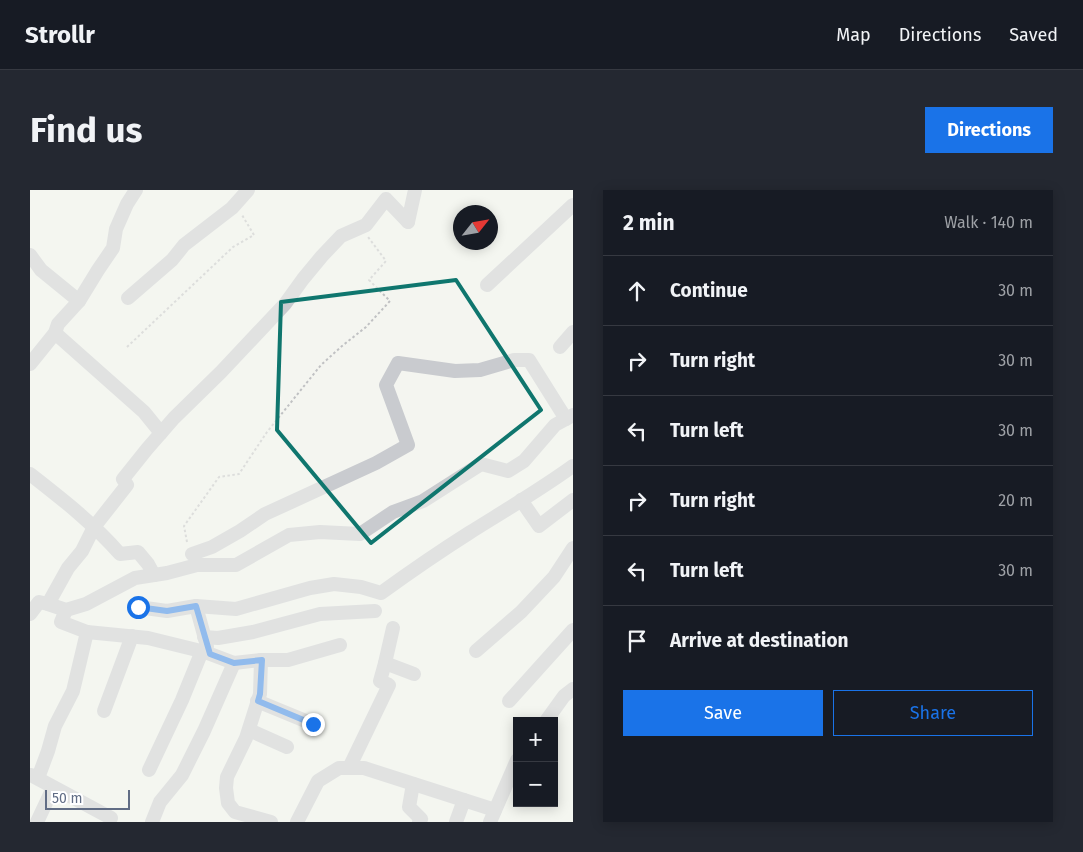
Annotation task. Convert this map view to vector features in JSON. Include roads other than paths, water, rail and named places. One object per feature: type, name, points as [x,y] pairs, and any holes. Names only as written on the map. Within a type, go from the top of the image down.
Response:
[{"type":"street","points":[[30,364],[55,333],[58,324],[79,301],[113,248],[116,229],[127,204],[136,190]]},
{"type":"street","points":[[128,298],[172,260],[184,245],[232,208],[248,190]]},
{"type":"street","points":[[48,604],[68,568],[82,551],[94,527],[127,485],[123,480],[174,418],[221,372],[285,304],[303,278],[341,236],[366,225],[386,198],[408,222],[412,191]]},
{"type":"street","points":[[486,285],[573,206]]},
{"type":"street","points":[[30,255],[41,270],[79,301]]},
{"type":"street","points":[[560,348],[573,332]]},
{"type":"street","points":[[55,333],[144,412],[161,434]]},
{"type":"street","points":[[30,614],[39,602],[66,610],[86,604],[135,578],[197,565],[236,565],[289,535],[320,532],[360,534],[393,512],[423,501],[481,464],[508,471],[524,461],[555,425],[569,417],[529,360],[514,360],[480,370],[456,371],[398,364],[386,385],[408,446],[376,463],[265,514],[240,532],[192,554]]},
{"type":"street","points":[[138,607],[167,611],[196,606],[236,608],[310,588],[334,584],[361,587],[380,593],[418,566],[546,486],[573,466]]},
{"type":"street","points":[[30,474],[82,515],[104,535],[120,554],[138,552],[154,575]]},
{"type":"street","points":[[521,500],[538,526],[573,500]]},
{"type":"street","points":[[476,651],[521,612],[554,577],[573,548]]},
{"type":"street","points":[[149,770],[206,653],[196,606]]},
{"type":"street","points":[[66,610],[61,622],[87,632],[148,638],[206,653],[234,663],[288,660],[340,645]]},
{"type":"street","points":[[204,637],[218,638],[253,632],[320,614],[375,611]]},
{"type":"street","points":[[349,768],[389,685],[380,681],[393,628]]},
{"type":"street","points":[[509,701],[573,630]]},
{"type":"street","points":[[87,632],[74,691],[55,726],[48,751],[34,776],[111,818]]},
{"type":"street","points":[[104,711],[132,636]]},
{"type":"street","points":[[262,660],[260,694],[246,738],[227,778],[226,788],[228,803],[235,812],[270,822]]},
{"type":"street","points":[[152,822],[160,802],[182,775],[234,663]]},
{"type":"street","points":[[385,663],[414,674]]},
{"type":"street","points":[[549,717],[564,696],[573,689]]},
{"type":"street","points":[[258,701],[313,724]]},
{"type":"street","points":[[249,730],[287,747]]},
{"type":"street","points":[[296,822],[318,781],[339,768],[364,768],[464,800],[491,819],[516,762]]},
{"type":"street","points":[[414,784],[409,807],[421,819],[419,822]]},
{"type":"street","points":[[37,822],[53,788]]},
{"type":"street","points":[[456,822],[464,800]]}]
